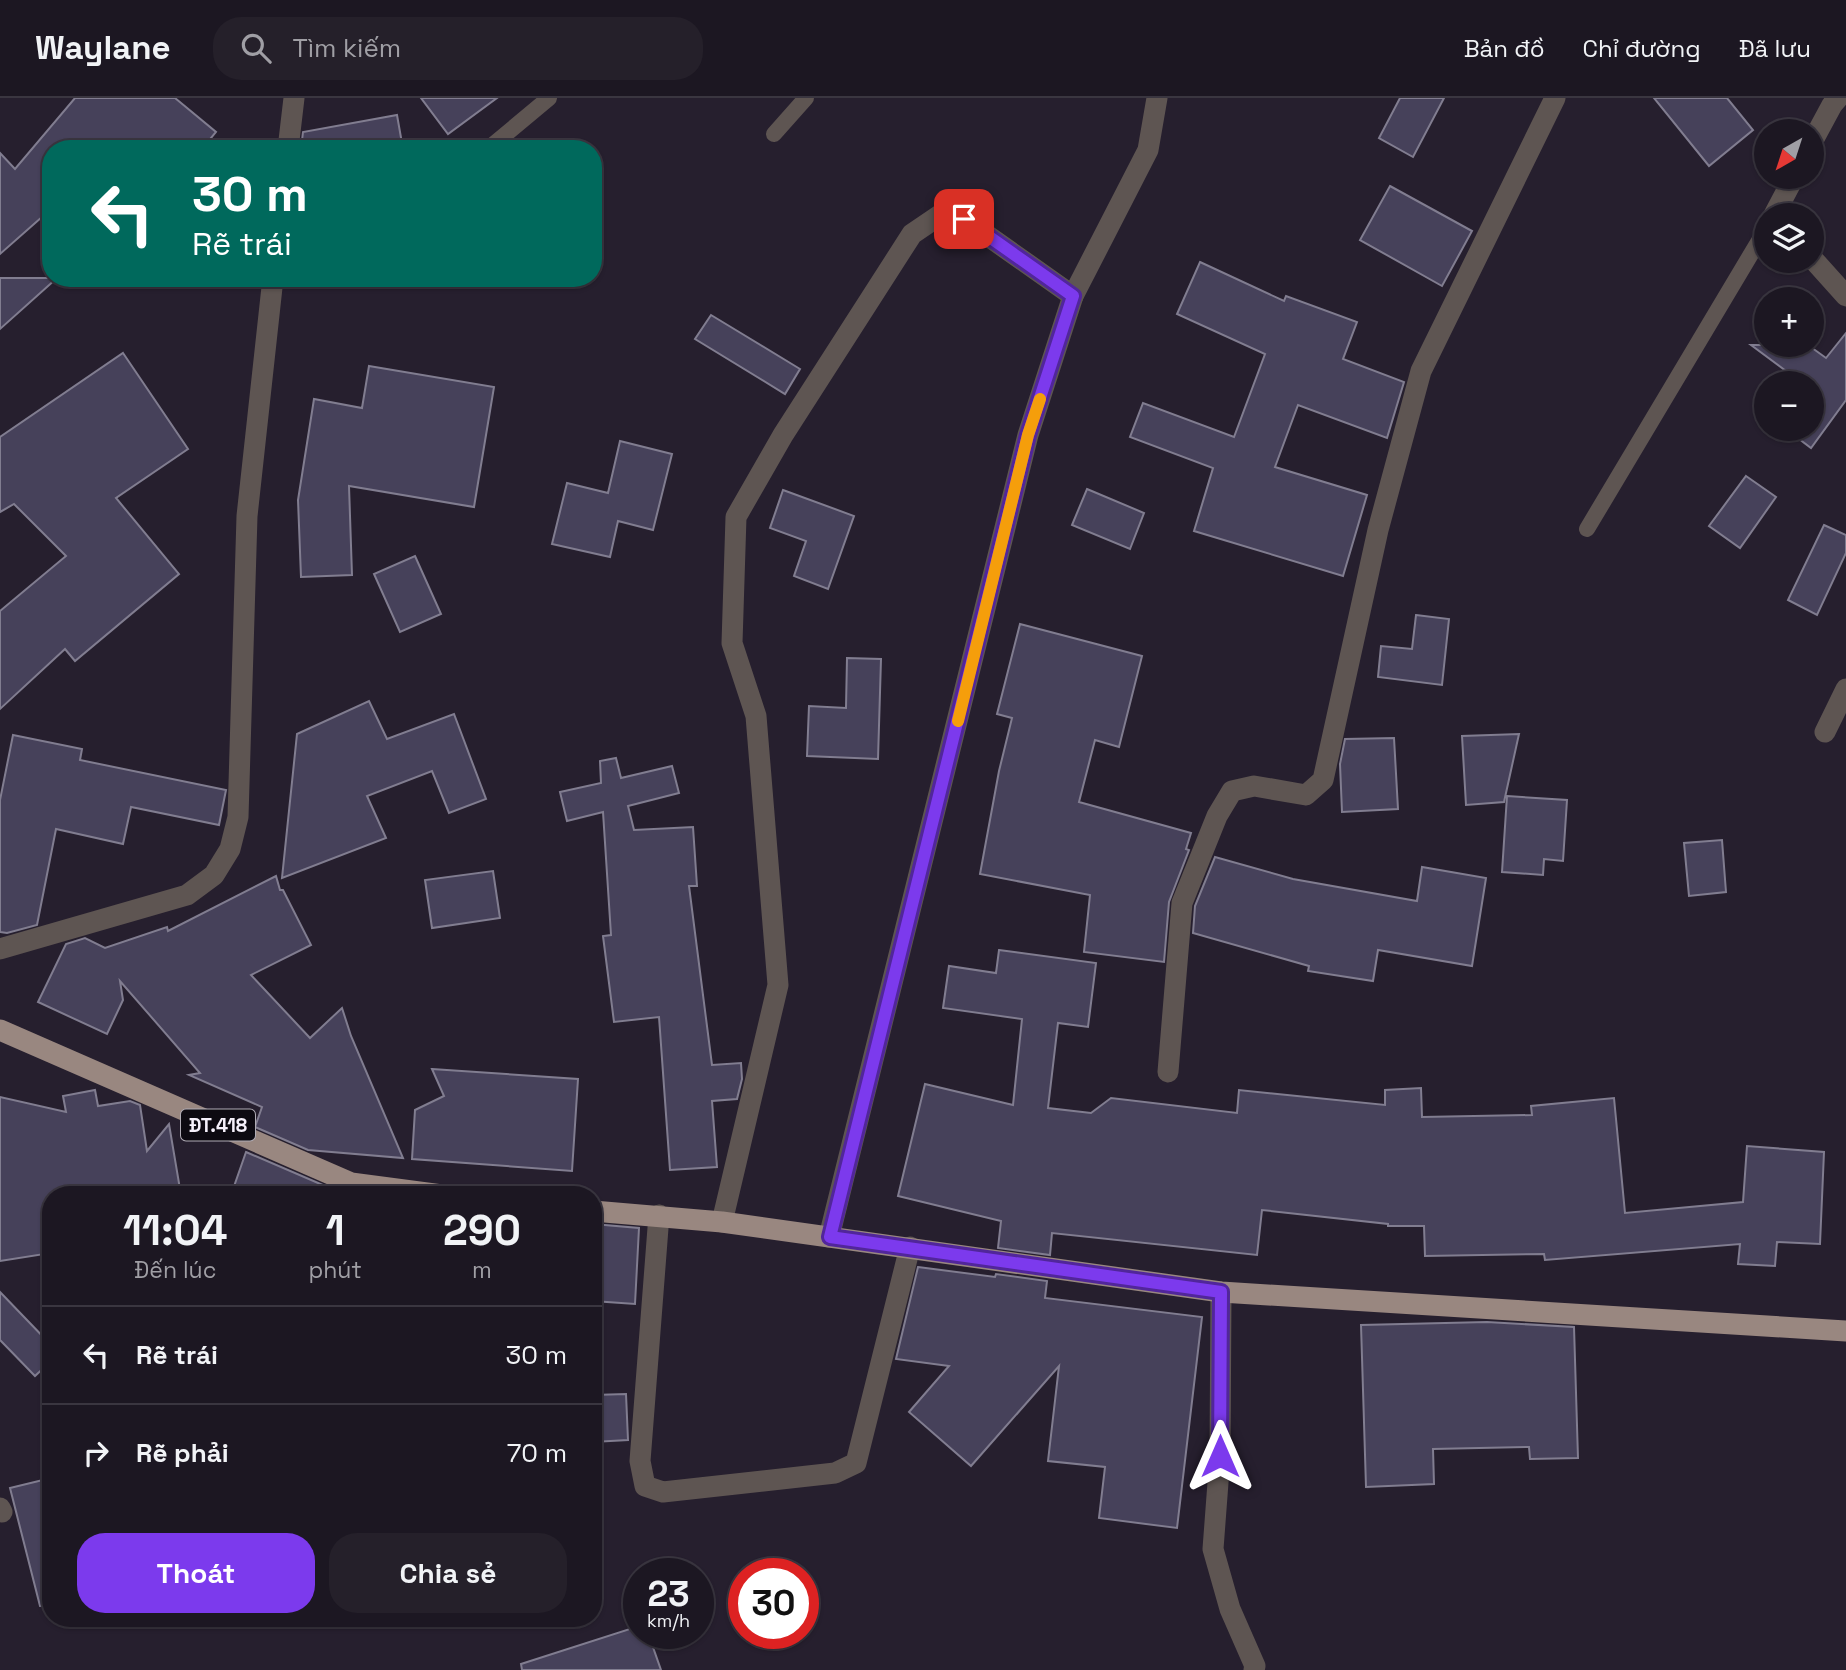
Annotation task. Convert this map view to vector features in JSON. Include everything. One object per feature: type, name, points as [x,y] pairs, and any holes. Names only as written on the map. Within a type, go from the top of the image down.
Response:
[{"type":"main road","name":"ĐT.418","points":[[0,1030],[351,1183],[374,1186]]},
{"type":"main road","points":[[602,1212],[722,1222],[1221,1292],[1846,1331]]},
{"type":"street","points":[[289,140],[294,98]]},
{"type":"street","points":[[830,1237],[1028,435],[1073,296],[1147,150],[1157,98]]},
{"type":"street","points":[[1168,1072],[1182,902],[1217,816],[1232,791],[1254,786],[1306,795],[1323,780],[1378,530],[1422,371],[1555,98]]},
{"type":"street","points":[[1823,119],[1832,100]]},
{"type":"street","points":[[722,1222],[778,985],[756,716],[732,643],[736,517],[783,435],[912,234],[940,215],[964,219],[1073,296]]},
{"type":"street","points":[[1824,271],[1846,296]]},
{"type":"street","points":[[0,948],[187,895],[214,875],[230,849],[238,817],[247,516],[272,287]]},
{"type":"street","points":[[1825,732],[1846,689]]},
{"type":"street","points":[[659,1215],[640,1461],[645,1486],[663,1492],[835,1473],[856,1463],[909,1247]]},
{"type":"street","points":[[1221,1292],[1220,1456],[1213,1549],[1230,1609],[1255,1666],[1254,1670]]},
{"type":"lane","points":[[499,140],[549,98]]},
{"type":"lane","points":[[774,134],[806,98]]},
{"type":"lane","points":[[1587,529],[1754,249]]},
{"type":"building","points":[[75,98],[175,98],[216,132],[209,140],[42,140],[42,217],[0,254],[0,153],[15,169]]},
{"type":"building","points":[[421,98],[497,98],[448,134]]},
{"type":"building","points":[[1400,98],[1444,98],[1413,157],[1379,138]]},
{"type":"building","points":[[1654,98],[1727,98],[1753,130],[1709,166]]},
{"type":"building","points":[[397,115],[401,140],[302,140],[303,132]]},
{"type":"building","points":[[1390,186],[1472,231],[1442,286],[1360,240]]},
{"type":"building","points":[[1200,262],[1284,301],[1286,296],[1357,322],[1343,359],[1404,382],[1387,438],[1298,405],[1275,467],[1367,495],[1343,576],[1194,531],[1213,468],[1130,437],[1143,403],[1234,437],[1265,354],[1177,314]]},
{"type":"building","points":[[0,278],[42,278],[42,287],[47,287],[0,329]]},
{"type":"building","points":[[711,315],[800,369],[785,394],[695,339]]},
{"type":"building","points":[[1846,333],[1846,400],[1824,430],[1824,371],[1786,371],[1767,357],[1826,358]]},
{"type":"building","points":[[123,353],[188,449],[116,498],[179,574],[75,661],[65,649],[0,709],[0,611],[66,556],[14,504],[0,512],[0,437]]},
{"type":"building","points":[[369,366],[494,387],[474,507],[349,486],[352,575],[301,577],[298,500],[314,399],[362,408]]},
{"type":"building","points":[[620,441],[672,454],[653,530],[618,521],[610,557],[552,544],[567,483],[608,493]]},
{"type":"building","points":[[1802,441],[1816,441],[1811,448]]},
{"type":"building","points":[[1746,476],[1776,497],[1740,548],[1709,526]]},
{"type":"building","points":[[1087,489],[1144,513],[1130,549],[1072,525]]},
{"type":"building","points":[[783,490],[854,516],[828,589],[794,576],[806,541],[770,528]]},
{"type":"building","points":[[1824,525],[1846,535],[1846,553],[1817,615],[1788,600]]},
{"type":"building","points":[[415,556],[441,614],[400,632],[374,574]]},
{"type":"building","points":[[1416,615],[1449,619],[1442,685],[1378,677],[1381,646],[1412,649]]},
{"type":"building","points":[[1020,624],[1142,656],[1119,747],[1095,740],[1079,802],[1191,833],[1186,849],[1189,850],[1169,902],[1164,962],[1084,952],[1090,895],[980,874],[1012,718],[997,714]]},
{"type":"building","points":[[847,658],[881,659],[878,759],[807,756],[809,706],[846,708]]},
{"type":"building","points":[[369,701],[387,739],[454,714],[486,799],[449,813],[432,771],[367,796],[386,838],[282,878],[297,734]]},
{"type":"building","points":[[1519,734],[1504,802],[1466,805],[1462,736]]},
{"type":"building","points":[[13,735],[82,749],[80,760],[226,790],[219,825],[131,807],[123,844],[56,829],[37,925],[7,933],[0,932],[0,800]]},
{"type":"building","points":[[1394,738],[1398,809],[1342,812],[1340,764],[1345,739]]},
{"type":"building","points":[[616,758],[621,778],[672,766],[679,793],[628,806],[634,830],[693,827],[697,886],[689,886],[712,1065],[741,1063],[742,1079],[737,1099],[712,1101],[717,1167],[670,1170],[659,1017],[614,1022],[603,936],[611,935],[603,812],[567,821],[560,792],[601,783],[600,761]]},
{"type":"building","points":[[1507,796],[1567,800],[1563,861],[1544,859],[1543,875],[1502,872]]},
{"type":"building","points":[[1722,840],[1726,892],[1689,896],[1684,843]]},
{"type":"building","points":[[1215,857],[1293,879],[1417,901],[1422,867],[1486,878],[1472,966],[1378,950],[1373,981],[1308,971],[1309,966],[1193,933],[1195,906]]},
{"type":"building","points":[[493,871],[500,918],[432,928],[425,880]]},
{"type":"building","points":[[276,876],[280,890],[283,890],[311,945],[251,975],[310,1038],[342,1008],[351,1036],[403,1158],[308,1150],[255,1127],[262,1107],[189,1075],[200,1073],[120,981],[123,1000],[107,1034],[38,1002],[66,944],[85,938],[105,948],[167,927],[168,931]]},
{"type":"building","points":[[999,950],[1096,963],[1088,1027],[1058,1023],[1048,1108],[1091,1113],[1111,1098],[1237,1113],[1239,1090],[1385,1105],[1385,1090],[1421,1088],[1422,1117],[1532,1115],[1531,1106],[1614,1098],[1625,1213],[1743,1202],[1747,1146],[1824,1152],[1820,1244],[1777,1242],[1775,1266],[1738,1264],[1740,1244],[1545,1260],[1544,1254],[1425,1256],[1424,1226],[1388,1226],[1262,1210],[1257,1255],[1052,1233],[1050,1255],[998,1248],[1001,1221],[898,1196],[925,1084],[1013,1105],[1022,1019],[943,1008],[949,966],[996,973]]},
{"type":"building","points":[[432,1069],[578,1079],[572,1171],[412,1159],[415,1110],[444,1096]]},
{"type":"building","points":[[95,1090],[98,1106],[130,1101],[140,1105],[147,1151],[169,1124],[179,1186],[42,1186],[42,1254],[0,1261],[0,1097],[66,1112],[63,1096]]},
{"type":"building","points":[[246,1152],[325,1186],[234,1186]]},
{"type":"building","points":[[602,1225],[639,1228],[635,1304],[602,1302]]},
{"type":"building","points":[[918,1267],[1047,1281],[1045,1298],[1202,1317],[1177,1528],[1099,1518],[1105,1467],[1048,1461],[1059,1366],[971,1466],[909,1412],[949,1366],[896,1359]]},
{"type":"building","points":[[0,1292],[42,1336],[42,1369],[35,1376],[0,1340]]},
{"type":"building","points":[[1487,1322],[1574,1327],[1578,1458],[1530,1459],[1529,1447],[1433,1449],[1434,1484],[1366,1487],[1361,1325]]},
{"type":"building","points":[[626,1394],[628,1440],[602,1441],[602,1395]]},
{"type":"building","points":[[42,1480],[42,1606],[40,1606],[10,1488]]},
{"type":"building","points":[[623,1631],[623,1649],[654,1649],[661,1670],[522,1670],[521,1664]]},
{"type":"slow traffic","points":[[958,721],[1028,435],[1040,399]]},
{"type":"route","points":[[964,219],[1073,296],[1028,435],[830,1237],[1221,1292],[1220,1456]]}]
